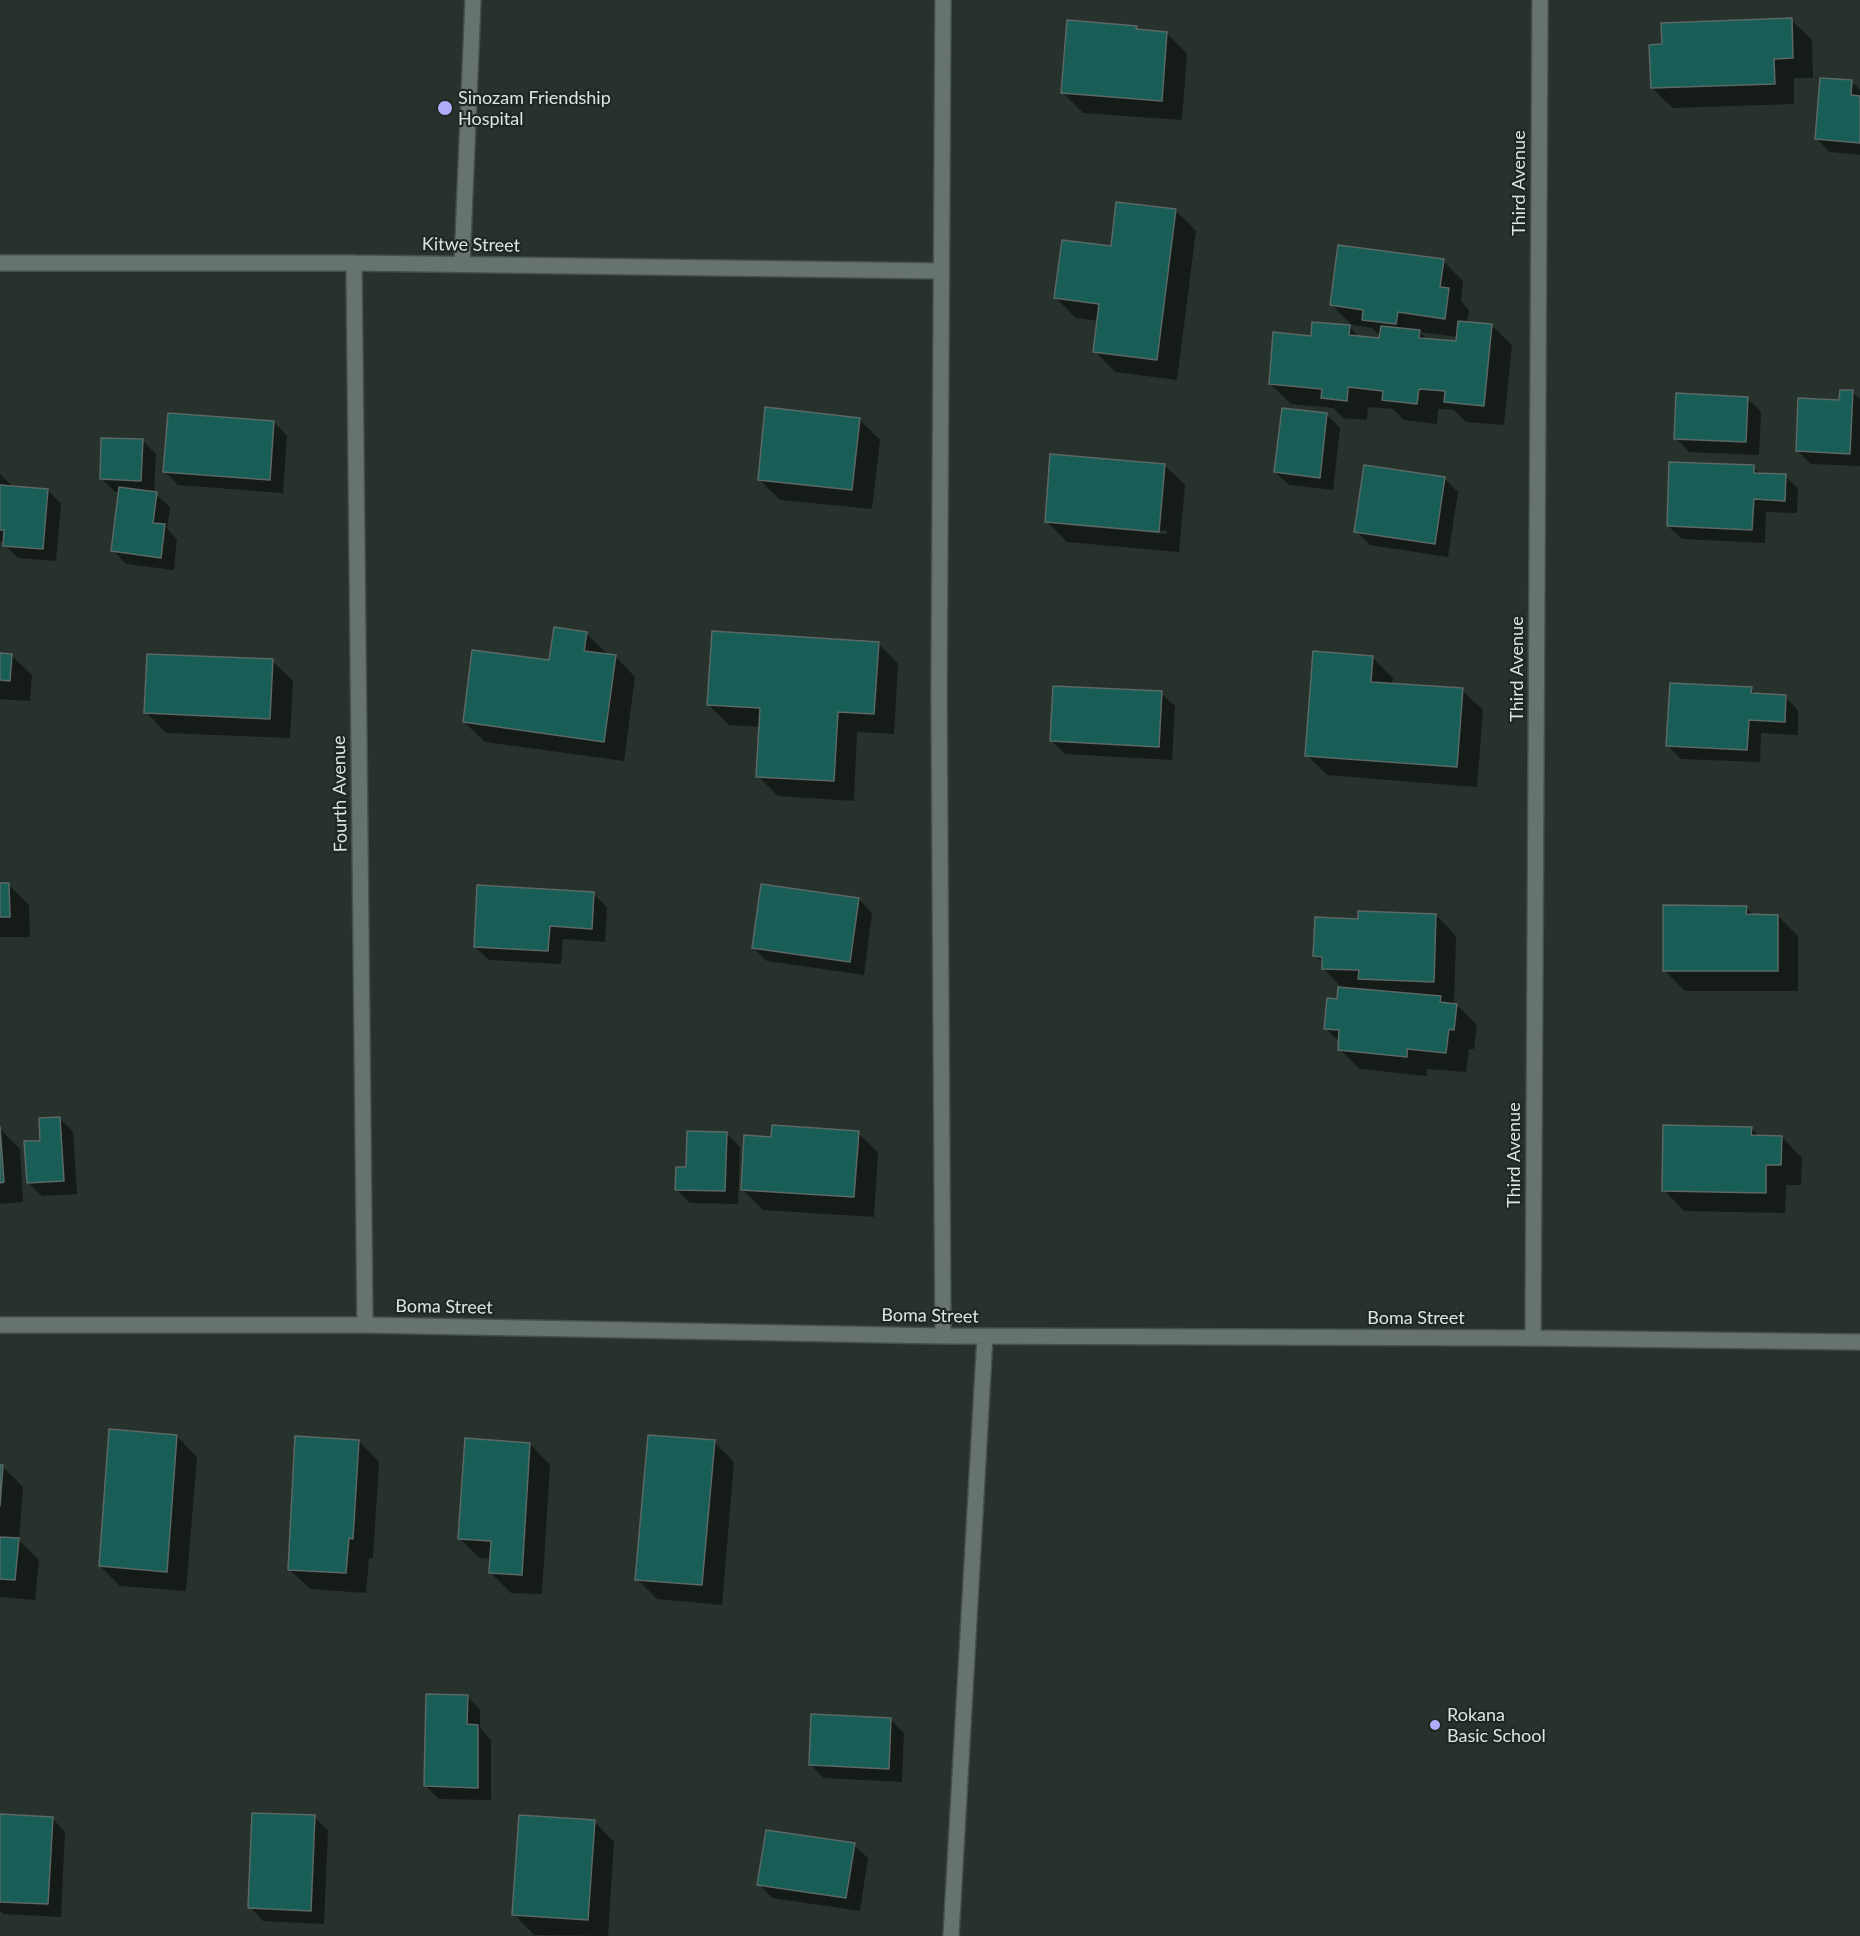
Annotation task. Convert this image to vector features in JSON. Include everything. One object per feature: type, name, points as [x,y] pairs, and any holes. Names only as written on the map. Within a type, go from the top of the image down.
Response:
[{"type":"street","points":[[462,264],[473,0]]},
{"type":"street","points":[[943,0],[939,707],[943,1336]]},
{"type":"street","name":"Third Avenue","points":[[1533,1338],[1539,0]]},
{"type":"street","name":"Kitwe Street","points":[[0,262],[462,264],[941,271]]},
{"type":"street","name":"Fourth Avenue","points":[[354,263],[364,1325]]},
{"type":"street","name":"Boma Street","points":[[0,1325],[364,1325],[943,1336],[1533,1338],[1860,1342]]},
{"type":"street","points":[[951,1936],[985,1336]]},
{"type":"building","points":[[1792,18],[1793,58],[1774,59],[1775,84],[1651,88],[1649,45],[1662,44],[1661,23]]},
{"type":"building","points":[[1067,20],[1137,26],[1136,29],[1167,32],[1162,101],[1061,93]]},
{"type":"building","points":[[1820,78],[1852,80],[1851,95],[1860,96],[1860,143],[1815,139]]},
{"type":"building","points":[[1116,202],[1176,209],[1157,360],[1093,352],[1099,304],[1054,298],[1062,240],[1111,246]]},
{"type":"building","points":[[1338,245],[1444,259],[1440,287],[1449,288],[1445,319],[1398,312],[1396,324],[1362,320],[1363,310],[1330,305]]},
{"type":"building","points":[[1458,321],[1492,324],[1484,406],[1444,402],[1445,391],[1419,389],[1417,404],[1382,400],[1383,391],[1348,387],[1347,401],[1321,398],[1322,389],[1269,384],[1273,332],[1311,336],[1312,322],[1350,325],[1349,335],[1379,338],[1381,326],[1420,330],[1419,338],[1456,341]]},
{"type":"building","points":[[1840,390],[1853,390],[1850,454],[1796,451],[1798,398],[1839,400]]},
{"type":"building","points":[[1676,393],[1748,397],[1746,442],[1674,439]]},
{"type":"building","points":[[765,407],[860,418],[852,490],[758,480]]},
{"type":"building","points":[[1282,408],[1327,413],[1320,478],[1274,472]]},
{"type":"building","points":[[168,413],[274,421],[270,480],[163,472]]},
{"type":"building","points":[[101,438],[143,439],[141,481],[100,479]]},
{"type":"building","points":[[1050,454],[1165,464],[1159,532],[1045,522]]},
{"type":"building","points":[[1669,462],[1754,465],[1754,473],[1786,474],[1785,501],[1754,499],[1752,530],[1667,526]]},
{"type":"building","points":[[1364,465],[1445,477],[1435,544],[1354,532]]},
{"type":"building","points":[[0,485],[48,489],[43,549],[3,546],[4,530],[0,530]]},
{"type":"building","points":[[119,487],[157,492],[153,523],[165,524],[161,558],[111,551]]},
{"type":"building","points":[[554,627],[587,632],[584,651],[616,655],[604,742],[463,722],[472,650],[549,660]]},
{"type":"building","points":[[712,631],[879,642],[874,714],[838,712],[834,781],[756,777],[760,708],[707,705]]},
{"type":"building","points":[[1313,651],[1373,656],[1371,682],[1463,688],[1457,767],[1305,756]]},
{"type":"building","points":[[0,653],[12,654],[10,681],[0,680]]},
{"type":"building","points":[[147,654],[273,659],[270,719],[144,713]]},
{"type":"building","points":[[1670,683],[1752,687],[1751,693],[1786,695],[1785,722],[1749,720],[1747,750],[1666,746]]},
{"type":"building","points":[[1053,686],[1162,691],[1159,747],[1050,741]]},
{"type":"building","points":[[0,883],[9,883],[10,917],[0,917]]},
{"type":"building","points":[[761,884],[859,898],[850,962],[752,948]]},
{"type":"building","points":[[477,885],[594,892],[592,929],[550,926],[548,951],[474,947]]},
{"type":"building","points":[[1663,905],[1747,906],[1746,914],[1778,915],[1778,971],[1663,971]]},
{"type":"building","points":[[1358,911],[1436,914],[1434,982],[1358,979],[1359,970],[1322,969],[1322,957],[1313,956],[1315,917],[1358,919]]},
{"type":"building","points":[[1338,987],[1441,996],[1440,1002],[1457,1004],[1454,1030],[1449,1029],[1446,1053],[1407,1049],[1407,1057],[1338,1050],[1339,1030],[1324,1029],[1327,998],[1337,999]]},
{"type":"building","points":[[60,1117],[64,1181],[27,1183],[24,1141],[40,1141],[39,1118]]},
{"type":"building","points":[[772,1125],[859,1131],[854,1197],[741,1190],[744,1135],[771,1137]]},
{"type":"building","points":[[1663,1125],[1752,1127],[1751,1135],[1782,1136],[1781,1165],[1766,1165],[1766,1193],[1662,1191]]},
{"type":"building","points":[[0,1127],[4,1182],[0,1183]]},
{"type":"building","points":[[687,1131],[727,1132],[725,1191],[675,1190],[676,1167],[686,1167]]},
{"type":"building","points":[[109,1429],[177,1435],[167,1572],[99,1566]]},
{"type":"building","points":[[648,1435],[715,1440],[702,1585],[635,1580]]},
{"type":"building","points":[[295,1436],[359,1440],[353,1539],[349,1538],[346,1573],[288,1570]]},
{"type":"building","points":[[465,1438],[530,1443],[522,1575],[489,1573],[491,1541],[458,1539]]},
{"type":"building","points":[[0,1465],[3,1465],[0,1506]]},
{"type":"building","points":[[0,1537],[19,1538],[15,1580],[0,1579]]},
{"type":"building","points":[[426,1694],[468,1695],[467,1724],[478,1725],[478,1788],[424,1786]]},
{"type":"building","points":[[811,1714],[891,1718],[889,1769],[809,1765]]},
{"type":"building","points":[[252,1813],[315,1815],[311,1911],[248,1908]]},
{"type":"building","points":[[0,1814],[53,1817],[48,1904],[0,1902]]},
{"type":"building","points":[[519,1815],[595,1820],[588,1920],[512,1915]]},
{"type":"building","points":[[766,1830],[855,1843],[846,1898],[757,1885]]},
{"type":"place","name":"Sinozam Friendship Hospital","points":[[445,108]]},
{"type":"place","name":"Rokana Basic School","points":[[1435,1725]]}]
